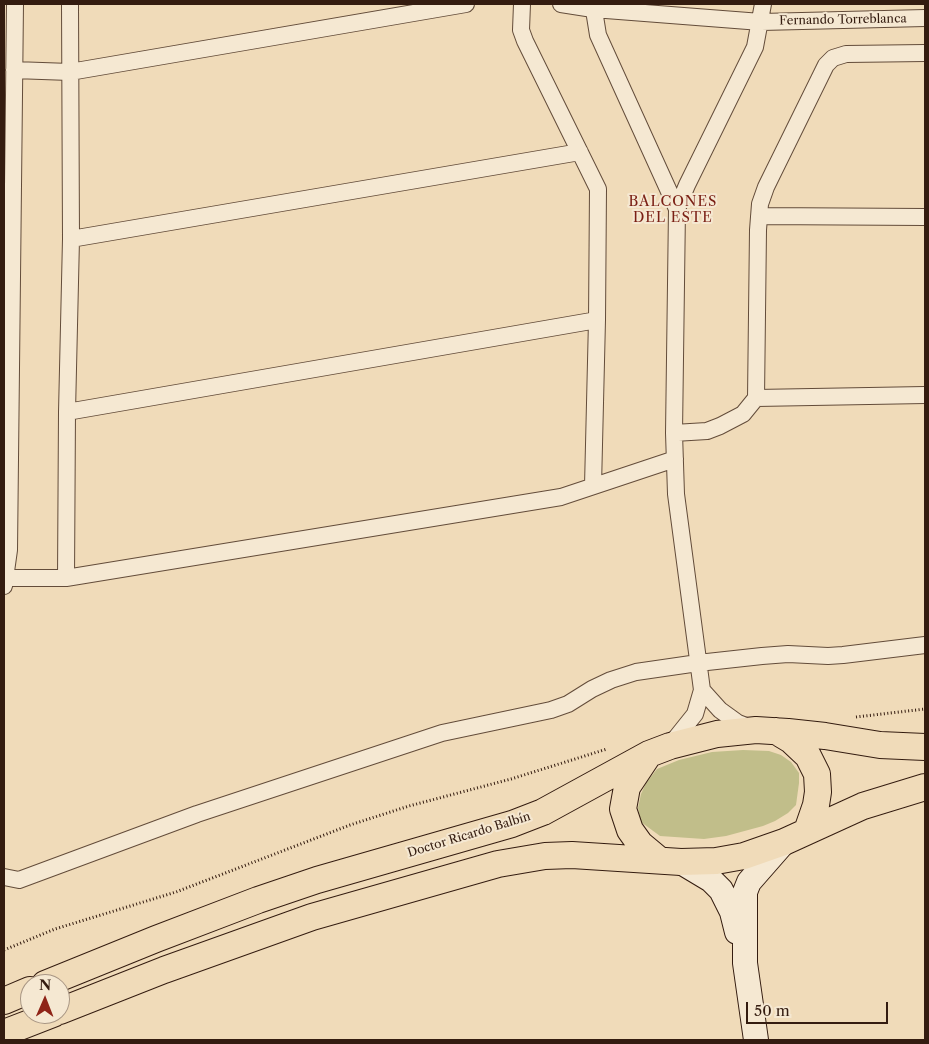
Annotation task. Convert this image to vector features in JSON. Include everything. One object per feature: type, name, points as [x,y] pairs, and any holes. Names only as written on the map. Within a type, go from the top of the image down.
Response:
[{"type":"main road","name":"Doctor Ricardo Balbín","points":[[70,974],[258,900],[317,880],[512,824],[542,812],[660,750],[717,734],[766,731],[825,736],[880,745],[925,747]]},
{"type":"main road","points":[[766,731],[791,740],[808,756],[817,774],[818,792],[816,805],[807,830]]},
{"type":"main road","points":[[660,750],[627,787],[623,809],[630,830],[640,844],[711,880],[721,890],[732,912],[745,963],[756,1040]]},
{"type":"main road","points":[[70,1007],[164,970],[312,917],[498,864],[554,855],[716,861],[744,856],[784,842],[862,806],[925,787]]},
{"type":"main road","points":[[745,963],[745,892],[749,882],[784,842]]},
{"type":"main road","points":[[4,1001],[20,994]]},
{"type":"main road","points":[[4,1033],[27,1024]]},
{"type":"street","points":[[15,4],[9,550],[4,582],[66,578],[561,497],[675,458]]},
{"type":"street","points":[[66,578],[71,239],[70,4]]},
{"type":"street","points":[[14,70],[70,72],[466,4]]},
{"type":"street","points":[[522,4],[522,30],[525,41],[598,189],[593,486]]},
{"type":"street","name":"Fernando Torreblanca","points":[[561,4],[761,22],[925,18]]},
{"type":"street","points":[[660,750],[694,714],[702,690],[676,494],[674,432],[677,209],[755,47],[763,4]]},
{"type":"street","points":[[593,6],[598,35],[677,209]]},
{"type":"street","points":[[674,432],[707,431],[720,426],[743,414],[756,398],[760,204],[826,65],[833,58],[846,54],[925,53]]},
{"type":"street","points":[[71,239],[580,152]]},
{"type":"street","points":[[759,216],[925,217]]},
{"type":"street","points":[[67,412],[597,320]]},
{"type":"street","points":[[756,398],[925,395]]},
{"type":"street","points":[[4,877],[19,880],[197,814],[442,733],[551,710],[568,704],[605,683],[628,674],[698,663],[788,654],[844,655],[925,645]]},
{"type":"street","points":[[702,690],[725,714],[738,723],[766,731]]},
{"type":"path","points":[[854,716],[925,709]]},
{"type":"path","points":[[4,950],[56,929],[176,892],[350,825],[613,748]]},
{"type":"shaded area","points":[[769,751],[781,755],[791,762],[799,773],[796,805],[788,813],[763,826],[726,836],[704,839],[660,836],[641,822],[638,808],[641,794],[646,783],[657,769],[679,760],[712,752]]},
{"type":"district","name":"BALCONES DEL ESTE","points":[[673,210]]}]
